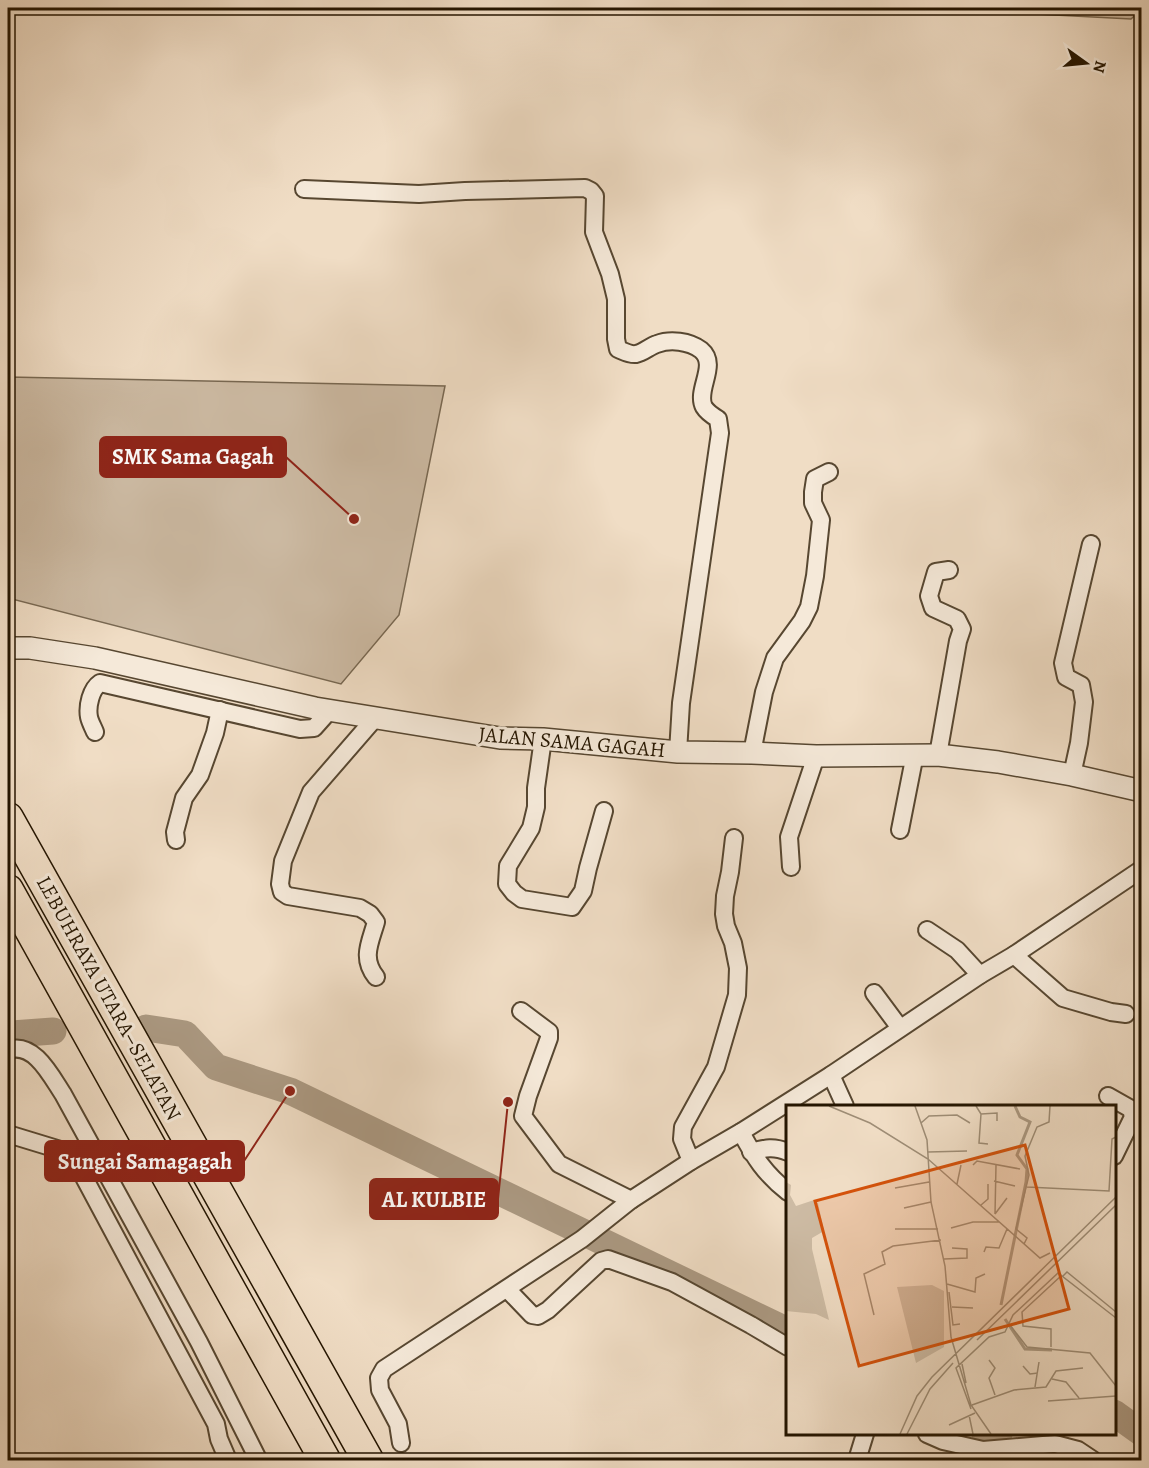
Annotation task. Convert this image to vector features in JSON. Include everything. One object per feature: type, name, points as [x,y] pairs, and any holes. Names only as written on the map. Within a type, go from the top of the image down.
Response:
[{"type":"highway","name":"LEBUHRAYA UTARA–SELATAN","points":[[8,818],[368,1461]]},
{"type":"highway","name":"LEBUHRAYA UTARA–SELATAN","points":[[8,890],[325,1461]]},
{"type":"street","points":[[304,189],[419,194],[489,190],[585,188],[591,190],[595,196],[594,232],[610,274],[616,299],[618,349],[636,354],[658,343],[678,341],[702,351],[707,359],[708,369],[702,395],[703,405],[718,419],[720,433],[681,703],[678,752]]},
{"type":"street","points":[[752,753],[764,692],[775,658],[802,621],[809,607],[821,520],[813,503],[813,492],[815,479],[829,472]]},
{"type":"street","points":[[1072,775],[1084,702],[1081,686],[1066,677],[1063,663],[1091,544]]},
{"type":"street","points":[[938,755],[962,629],[957,619],[933,608],[929,596],[936,572],[949,570]]},
{"type":"street","name":"JALAN SAMA GAGAH","points":[[8,648],[30,648],[95,658],[330,710],[500,738],[678,752],[816,756],[938,755],[998,762],[1142,790]]},
{"type":"street","points":[[95,732],[88,715],[95,686],[100,683],[300,729],[314,728],[330,710]]},
{"type":"street","points":[[176,840],[175,832],[184,798],[200,775],[215,734],[220,710]]},
{"type":"street","points":[[376,717],[312,792],[283,861],[280,884],[282,892],[288,896],[360,908],[370,914],[376,922],[367,953],[369,968],[376,977]]},
{"type":"street","points":[[543,740],[536,788],[536,807],[531,828],[508,866],[507,884],[514,893],[522,899],[572,907],[583,891],[604,811]]},
{"type":"street","points":[[900,830],[915,754]]},
{"type":"street","points":[[792,867],[789,837],[816,756]]},
{"type":"street","points":[[691,1161],[682,1138],[683,1127],[716,1067],[737,995],[738,968],[724,914],[734,838]]},
{"type":"street","points":[[401,1443],[399,1424],[380,1390],[379,1378],[384,1369],[582,1239],[631,1200],[831,1075],[1142,868]]},
{"type":"street","points":[[927,930],[957,950],[980,975]]},
{"type":"street","points":[[1014,955],[1063,998],[1126,1014]]},
{"type":"street","points":[[874,993],[900,1028]]},
{"type":"street","points":[[521,1011],[549,1032],[523,1116],[560,1164],[631,1200]]},
{"type":"street","points":[[8,1050],[14,1048],[29,1051],[40,1061],[63,1094],[199,1342],[258,1459],[256,1461]]},
{"type":"street","points":[[831,1075],[844,1105]]},
{"type":"street","points":[[1108,1096],[1131,1109],[1133,1117],[1116,1152]]},
{"type":"street","points":[[741,1132],[751,1152],[772,1180],[786,1190]]},
{"type":"street","points":[[8,1134],[67,1152],[79,1168],[216,1424],[228,1461]]},
{"type":"street","points":[[751,1152],[766,1148],[778,1148],[786,1151]]},
{"type":"street","points":[[507,1289],[532,1315],[538,1316],[548,1310],[601,1262],[608,1259],[672,1282],[786,1346]]},
{"type":"street","points":[[857,1461],[865,1435]]},
{"type":"street","points":[[929,1435],[943,1441],[983,1450],[1055,1444],[1078,1450],[1093,1461]]},
{"type":"shaded area","points":[[940,8],[1141,8],[1142,9],[1131,19]]},
{"type":"shaded area","points":[[8,377],[445,386],[399,615],[341,684],[8,598]]},
{"type":"waterway","points":[[146,1028],[185,1034],[216,1067],[290,1091],[786,1330]]},
{"type":"waterway","points":[[8,1036],[53,1031]]},
{"type":"waterway","points":[[1116,1414],[1142,1433]]},
{"type":"place","name":"SMK Sama Gagah","points":[[354,519]]},
{"type":"place","name":"Sungai Samagagah","points":[[290,1091]]},
{"type":"place","name":"AL KULBIE","points":[[508,1102]]}]
